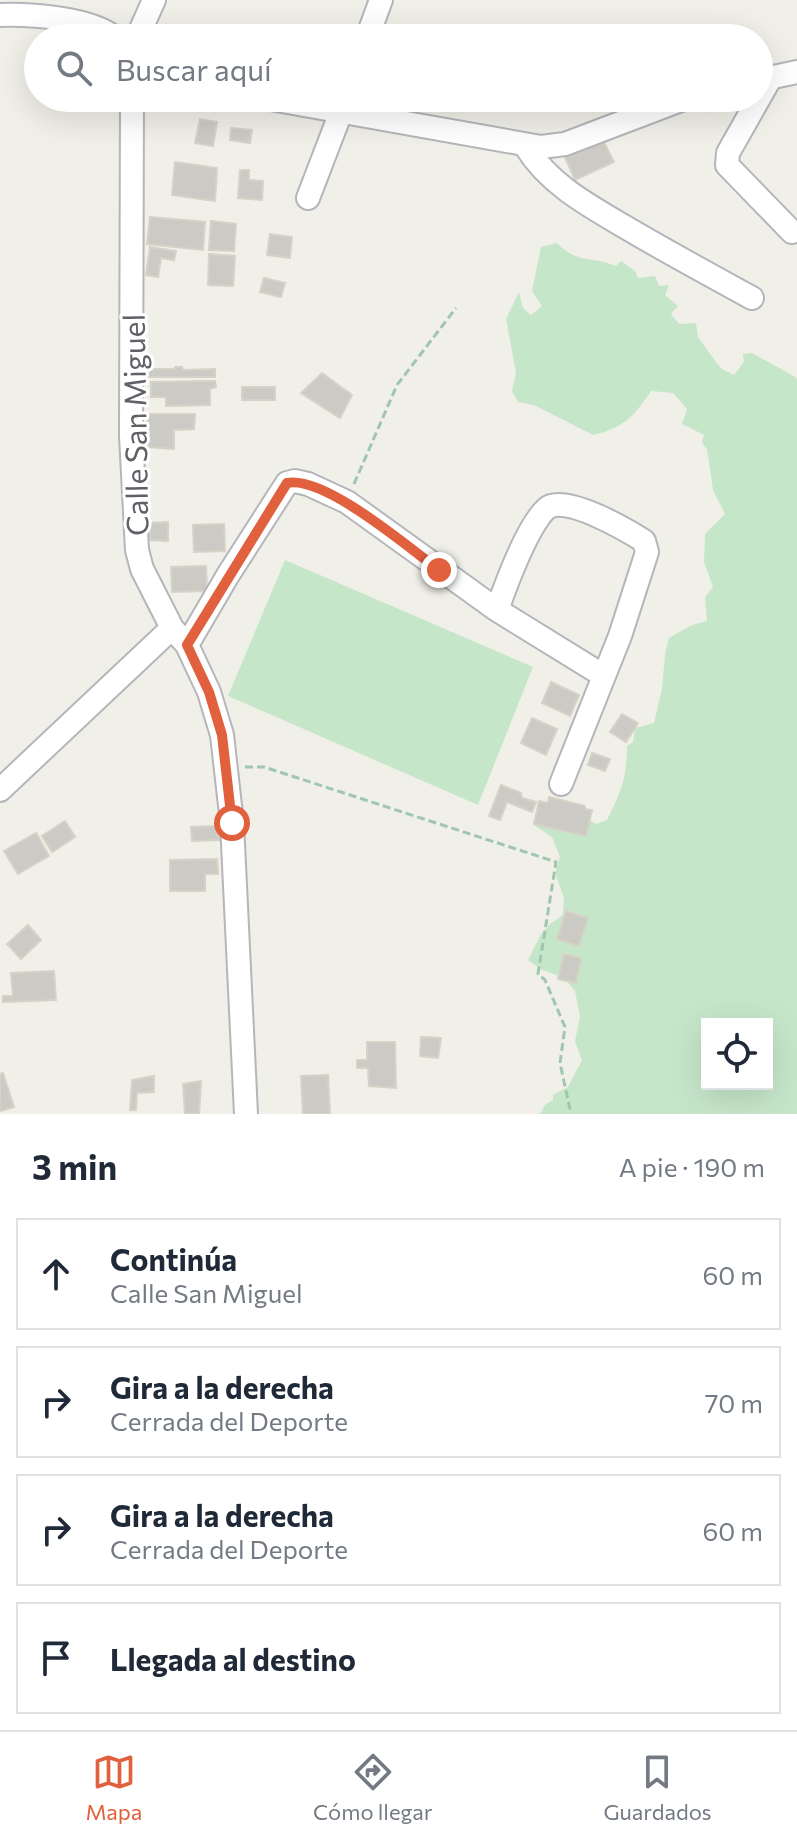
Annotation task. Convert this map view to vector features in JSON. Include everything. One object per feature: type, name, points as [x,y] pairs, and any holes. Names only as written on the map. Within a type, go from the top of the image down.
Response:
[{"type":"street","points":[[143,24],[154,0]]},
{"type":"street","points":[[372,24],[381,0]]},
{"type":"street","points":[[0,15],[48,17],[81,24]]},
{"type":"street","points":[[773,77],[797,72]]},
{"type":"street","name":"Calle San Miguel","points":[[132,112],[131,436],[137,550],[142,569],[172,628],[187,645],[209,692],[222,735],[233,839],[246,1114]]},
{"type":"street","points":[[308,198],[341,112]]},
{"type":"street","points":[[378,112],[526,147],[565,144],[649,112]]},
{"type":"street","points":[[748,112],[728,153],[727,165],[792,232]]},
{"type":"street","points":[[526,147],[536,164],[550,178],[593,208],[752,298]]},
{"type":"street","points":[[187,645],[287,483],[295,481],[347,502],[497,610],[604,676]]},
{"type":"street","points":[[497,610],[528,536],[543,510],[552,506],[572,506],[644,541],[647,552],[620,636],[561,784]]},
{"type":"street","points":[[0,790],[172,628]]},
{"type":"path","points":[[347,502],[397,385],[456,308]]},
{"type":"path","points":[[226,767],[264,767],[556,862],[538,974],[545,980],[565,1027],[560,1063],[571,1114]]},
{"type":"green space","points":[[557,243],[578,257],[616,266],[621,261],[635,271],[638,278],[655,276],[659,286],[669,285],[665,295],[678,306],[671,314],[679,324],[696,323],[698,337],[722,369],[734,375],[744,362],[743,354],[752,353],[797,378],[797,1114],[540,1114],[545,1105],[553,1100],[553,1095],[568,1087],[582,1060],[575,1041],[580,1017],[575,991],[564,978],[540,969],[528,960],[541,934],[563,915],[564,898],[555,873],[560,857],[552,837],[534,825],[544,819],[575,812],[596,824],[607,820],[622,784],[627,746],[633,742],[635,728],[654,723],[669,638],[692,625],[707,621],[705,597],[713,587],[704,562],[705,534],[725,514],[713,490],[707,449],[702,443],[704,435],[682,424],[687,409],[673,393],[651,391],[627,420],[593,435],[534,405],[518,402],[512,391],[516,373],[506,319],[519,292],[523,308],[531,315],[542,306],[532,291],[541,247]]},
{"type":"green space","points":[[285,560],[533,667],[478,805],[228,696]]},
{"type":"building","points":[[200,119],[217,122],[213,146],[195,143]]},
{"type":"building","points":[[231,128],[252,130],[250,143],[230,140]]},
{"type":"building","points":[[602,138],[614,162],[575,180],[564,155]]},
{"type":"building","points":[[175,162],[217,168],[215,201],[172,195]]},
{"type":"building","points":[[240,170],[249,170],[249,180],[263,181],[262,200],[238,198]]},
{"type":"building","points":[[150,217],[205,222],[203,250],[147,244]]},
{"type":"building","points":[[211,221],[236,224],[234,251],[209,250]]},
{"type":"building","points":[[270,234],[292,237],[290,258],[267,255]]},
{"type":"building","points":[[150,247],[176,251],[174,260],[161,258],[158,277],[146,275]]},
{"type":"building","points":[[209,254],[235,256],[233,286],[208,285]]},
{"type":"building","points":[[264,278],[285,283],[281,297],[260,292]]},
{"type":"building","points":[[182,367],[183,370],[215,369],[215,377],[149,377],[149,369]]},
{"type":"building","points":[[322,373],[352,395],[340,418],[301,393]]},
{"type":"building","points":[[215,381],[216,387],[210,389],[210,405],[166,406],[166,397],[151,397],[151,382]]},
{"type":"building","points":[[242,387],[275,387],[275,400],[242,400]]},
{"type":"building","points":[[147,414],[195,414],[194,429],[174,430],[174,449],[147,447]]},
{"type":"building","points":[[168,522],[168,541],[150,540],[149,523]]},
{"type":"building","points":[[224,524],[225,551],[194,552],[193,525]]},
{"type":"building","points":[[206,566],[207,591],[172,592],[171,567]]},
{"type":"building","points":[[551,682],[579,695],[570,716],[542,703]]},
{"type":"building","points":[[622,714],[638,723],[626,742],[610,732]]},
{"type":"building","points":[[532,718],[557,729],[546,755],[521,743]]},
{"type":"building","points":[[592,753],[610,759],[605,771],[588,765]]},
{"type":"building","points":[[501,785],[521,793],[522,798],[536,802],[532,812],[507,802],[500,820],[489,816]]},
{"type":"building","points":[[549,797],[592,810],[586,836],[534,824],[539,801],[548,803]]},
{"type":"building","points":[[65,821],[75,837],[52,852],[42,836]]},
{"type":"building","points":[[217,826],[219,840],[192,841],[191,827]]},
{"type":"building","points":[[36,833],[49,856],[18,874],[4,851]]},
{"type":"building","points":[[217,859],[218,874],[205,874],[205,891],[170,891],[170,860]]},
{"type":"building","points":[[566,911],[588,918],[579,946],[557,939]]},
{"type":"building","points":[[28,925],[41,940],[21,959],[7,944]]},
{"type":"building","points":[[564,954],[581,958],[576,983],[558,979]]},
{"type":"building","points":[[54,971],[56,1000],[3,1002],[3,996],[13,996],[11,973]]},
{"type":"building","points":[[421,1037],[441,1038],[438,1058],[420,1056]]},
{"type":"building","points":[[367,1042],[395,1042],[396,1088],[369,1086],[368,1068],[357,1068],[357,1060],[367,1060]]},
{"type":"building","points":[[3,1073],[14,1107],[0,1111],[0,1074]]},
{"type":"building","points":[[328,1075],[330,1114],[303,1114],[301,1076]]},
{"type":"building","points":[[154,1076],[154,1092],[137,1093],[136,1110],[130,1110],[132,1080]]},
{"type":"building","points":[[201,1081],[199,1114],[185,1114],[183,1084]]},
{"type":"route","points":[[232,823],[222,735],[209,692],[187,645],[287,483],[308,484],[347,502],[439,570]]}]
